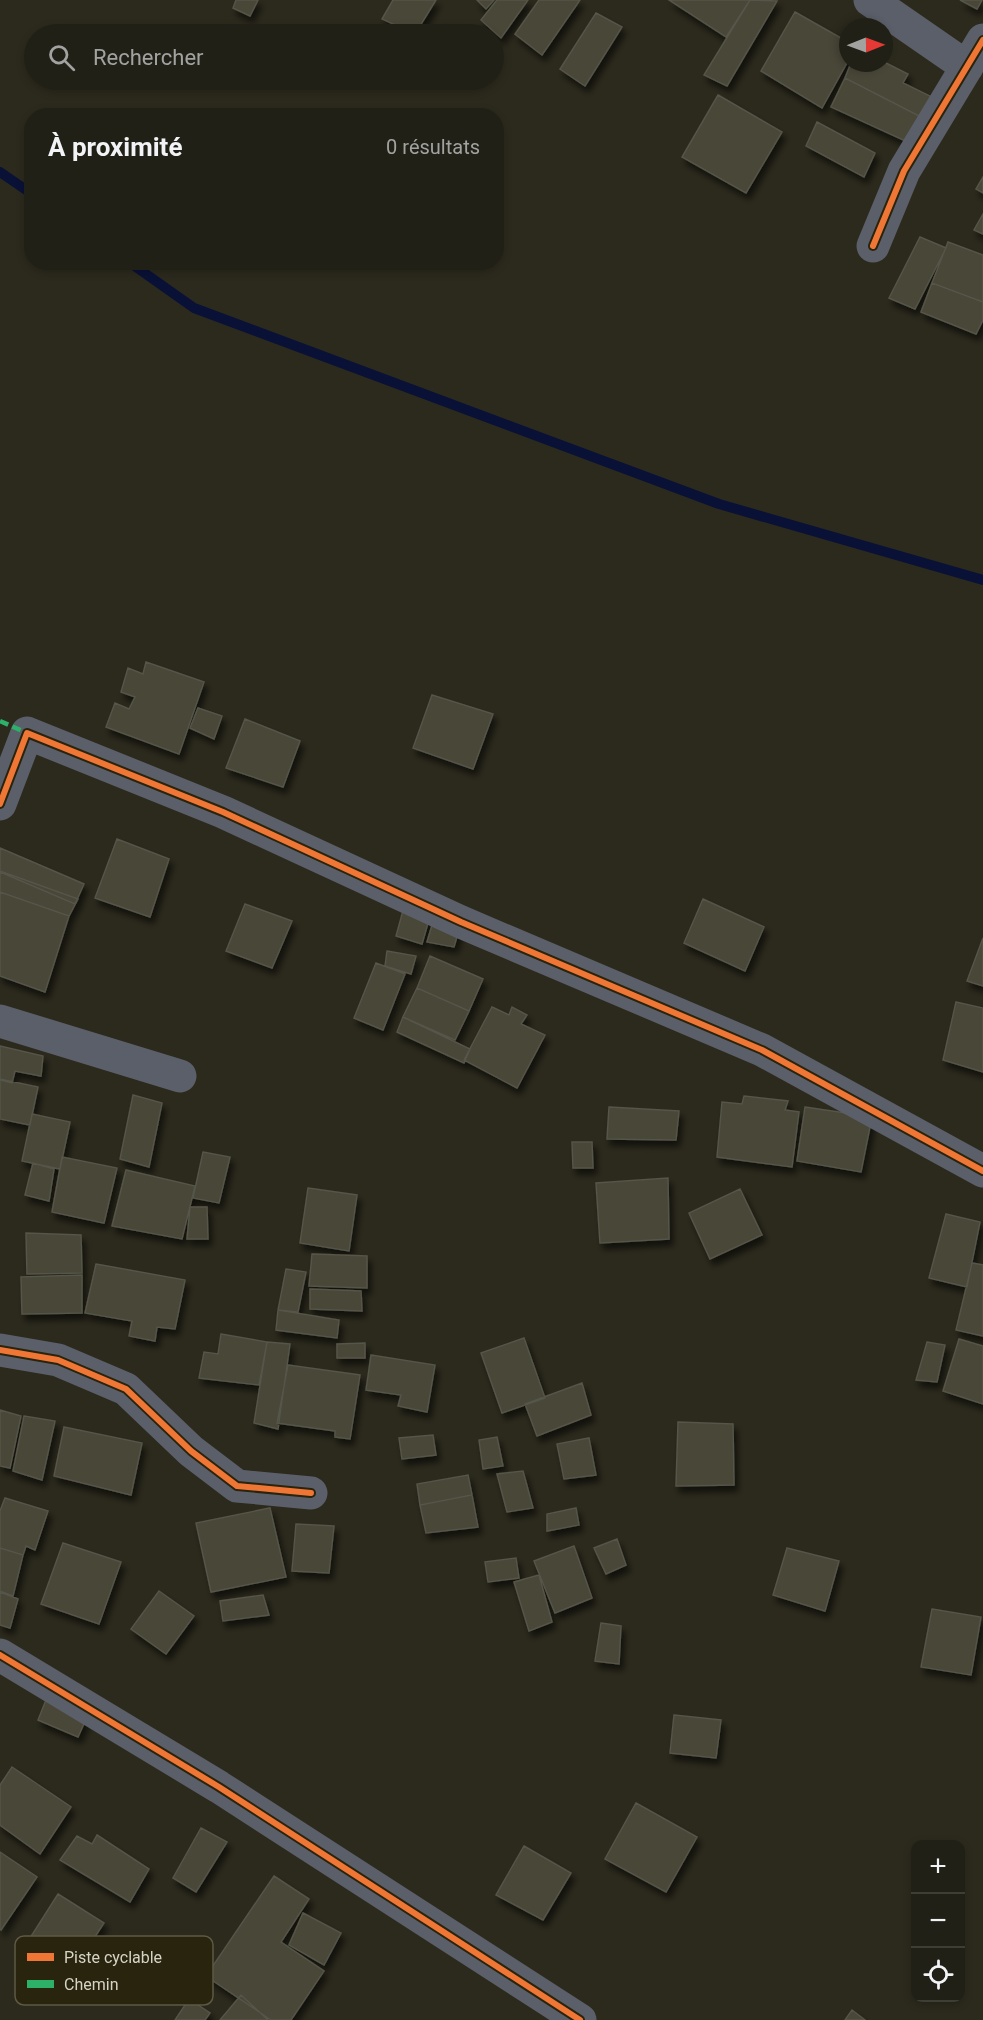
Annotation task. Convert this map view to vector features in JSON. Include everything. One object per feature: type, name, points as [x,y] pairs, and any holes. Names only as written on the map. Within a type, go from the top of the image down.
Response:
[{"type":"street","points":[[870,0],[975,53],[904,171],[873,246]]},
{"type":"street","points":[[0,804],[27,733],[223,812],[461,922],[762,1050],[983,1171]]},
{"type":"street","points":[[0,1021],[180,1076]]},
{"type":"street","points":[[0,1350],[58,1360],[126,1389],[191,1451],[237,1486],[311,1493]]},
{"type":"street","points":[[0,1655],[219,1787],[579,2020]]},
{"type":"building","points":[[236,0],[258,0],[250,16],[233,8]]},
{"type":"building","points":[[393,0],[436,0],[421,24],[393,24],[382,19]]},
{"type":"building","points":[[477,0],[494,0],[486,9]]},
{"type":"building","points":[[497,0],[528,0],[504,34],[504,24],[485,24],[481,20]]},
{"type":"building","points":[[539,0],[580,0],[542,55],[515,34]]},
{"type":"building","points":[[669,0],[750,0],[726,37]]},
{"type":"building","points":[[750,0],[777,1],[727,86],[704,75]]},
{"type":"building","points":[[960,0],[982,0],[977,9]]},
{"type":"building","points":[[795,12],[839,37],[839,72],[842,72],[822,108],[761,71]]},
{"type":"building","points":[[596,13],[622,27],[585,86],[560,69]]},
{"type":"building","points":[[893,66],[908,74],[903,83],[932,97],[923,118],[845,78],[847,72],[893,72]]},
{"type":"building","points":[[845,78],[923,118],[912,144],[831,107]]},
{"type":"building","points":[[718,95],[782,132],[746,193],[682,157]]},
{"type":"building","points":[[817,122],[875,153],[864,177],[806,146]]},
{"type":"building","points":[[983,177],[983,193],[976,189]]},
{"type":"building","points":[[983,214],[983,234],[974,230]]},
{"type":"building","points":[[920,237],[946,248],[915,309],[889,298]]},
{"type":"building","points":[[948,242],[983,255],[983,302],[932,283]]},
{"type":"building","points":[[932,283],[983,302],[983,320],[976,334],[921,312]]},
{"type":"building","points":[[146,662],[204,682],[179,754],[106,727],[115,703],[129,709],[135,697],[121,692],[128,668],[143,674]]},
{"type":"building","points":[[432,695],[493,714],[473,769],[413,748]]},
{"type":"building","points":[[198,708],[222,716],[214,739],[190,728]]},
{"type":"building","points":[[245,719],[300,741],[283,787],[226,768]]},
{"type":"building","points":[[117,839],[169,859],[150,917],[95,898]]},
{"type":"building","points":[[0,848],[84,884],[75,904],[0,872]]},
{"type":"building","points":[[0,871],[78,899],[69,916],[0,892]]},
{"type":"building","points":[[0,892],[69,916],[45,992],[0,976]]},
{"type":"building","points":[[703,899],[764,927],[745,971],[684,943]]},
{"type":"building","points":[[245,904],[292,921],[272,968],[226,951]]},
{"type":"building","points":[[404,907],[430,916],[422,944],[396,936]]},
{"type":"building","points":[[433,922],[459,930],[454,947],[427,942]]},
{"type":"building","points":[[983,938],[983,986],[967,981]]},
{"type":"building","points":[[387,951],[416,956],[411,974],[385,966]]},
{"type":"building","points":[[430,956],[483,979],[469,1011],[417,988]]},
{"type":"building","points":[[376,963],[405,974],[383,1030],[354,1018]]},
{"type":"building","points":[[417,988],[469,1011],[455,1040],[403,1017]]},
{"type":"building","points":[[956,1002],[983,1008],[983,1072],[943,1060]]},
{"type":"building","points":[[492,1007],[509,1015],[512,1007],[527,1015],[521,1024],[545,1035],[517,1088],[464,1060]]},
{"type":"building","points":[[403,1017],[470,1049],[464,1063],[397,1032]]},
{"type":"building","points":[[0,1046],[43,1056],[41,1076],[15,1071],[12,1083],[0,1080]]},
{"type":"building","points":[[0,1079],[38,1087],[30,1125],[0,1119]]},
{"type":"building","points":[[133,1095],[162,1103],[149,1167],[120,1159]]},
{"type":"building","points":[[744,1096],[788,1101],[785,1110],[799,1112],[792,1167],[717,1157],[722,1102],[742,1104]]},
{"type":"building","points":[[609,1107],[679,1111],[676,1140],[607,1139]]},
{"type":"building","points":[[805,1107],[872,1117],[861,1172],[797,1161]]},
{"type":"building","points":[[32,1114],[70,1122],[60,1169],[22,1161]]},
{"type":"building","points":[[572,1142],[592,1142],[593,1168],[573,1168]]},
{"type":"building","points":[[203,1152],[230,1157],[219,1203],[193,1198]]},
{"type":"building","points":[[62,1157],[117,1168],[104,1223],[52,1212]]},
{"type":"building","points":[[33,1163],[54,1169],[49,1201],[25,1195]]},
{"type":"building","points":[[126,1170],[195,1186],[182,1239],[112,1226]]},
{"type":"building","points":[[668,1178],[669,1239],[600,1243],[596,1183]]},
{"type":"building","points":[[308,1188],[357,1195],[349,1251],[300,1243]]},
{"type":"building","points":[[740,1189],[762,1235],[710,1259],[689,1213]]},
{"type":"building","points":[[190,1207],[207,1207],[208,1239],[187,1239]]},
{"type":"building","points":[[946,1214],[980,1222],[967,1287],[929,1278]]},
{"type":"building","points":[[26,1233],[81,1235],[82,1273],[27,1274]]},
{"type":"building","points":[[312,1254],[367,1256],[367,1288],[309,1286]]},
{"type":"building","points":[[972,1263],[983,1265],[983,1336],[956,1330]]},
{"type":"building","points":[[96,1264],[185,1280],[175,1329],[157,1327],[155,1341],[129,1336],[132,1321],[85,1313]]},
{"type":"building","points":[[286,1269],[306,1272],[298,1312],[278,1310]]},
{"type":"building","points":[[82,1275],[82,1313],[22,1314],[21,1277]]},
{"type":"building","points":[[310,1289],[361,1291],[362,1311],[310,1309]]},
{"type":"building","points":[[278,1310],[339,1320],[337,1338],[276,1330]]},
{"type":"building","points":[[221,1334],[267,1342],[259,1385],[199,1378],[204,1352],[218,1354]]},
{"type":"building","points":[[524,1338],[545,1398],[502,1413],[481,1353]]},
{"type":"building","points":[[959,1339],[983,1346],[983,1404],[943,1391]]},
{"type":"building","points":[[267,1342],[290,1344],[278,1429],[254,1423]]},
{"type":"building","points":[[927,1342],[945,1345],[937,1382],[916,1380]]},
{"type":"building","points":[[365,1343],[365,1358],[337,1358],[337,1344]]},
{"type":"building","points":[[371,1355],[435,1365],[427,1412],[398,1406],[401,1395],[366,1390]]},
{"type":"building","points":[[288,1365],[360,1375],[350,1439],[335,1437],[335,1431],[277,1423]]},
{"type":"building","points":[[582,1383],[591,1415],[537,1436],[525,1404]]},
{"type":"building","points":[[0,1410],[21,1416],[10,1468],[0,1466]]},
{"type":"building","points":[[24,1416],[55,1421],[42,1480],[13,1471]]},
{"type":"building","points":[[678,1422],[733,1424],[734,1485],[676,1486]]},
{"type":"building","points":[[64,1427],[142,1443],[131,1495],[54,1476]]},
{"type":"building","points":[[433,1435],[436,1455],[402,1459],[399,1438]]},
{"type":"building","points":[[497,1437],[503,1466],[483,1469],[479,1440]]},
{"type":"building","points":[[589,1438],[596,1475],[564,1479],[557,1444]]},
{"type":"building","points":[[523,1471],[533,1508],[507,1512],[497,1474]]},
{"type":"building","points":[[468,1475],[472,1495],[420,1505],[417,1484]]},
{"type":"building","points":[[472,1495],[478,1527],[426,1533],[420,1505]]},
{"type":"building","points":[[5,1498],[48,1511],[35,1550],[26,1546],[23,1555],[0,1548],[0,1511]]},
{"type":"building","points":[[270,1508],[286,1577],[211,1592],[196,1523]]},
{"type":"building","points":[[576,1508],[579,1525],[547,1531],[547,1514]]},
{"type":"building","points":[[296,1524],[334,1526],[329,1573],[292,1571]]},
{"type":"building","points":[[617,1539],[626,1565],[606,1574],[594,1548]]},
{"type":"building","points":[[63,1543],[121,1562],[99,1624],[41,1604]]},
{"type":"building","points":[[574,1546],[592,1598],[555,1613],[534,1561]]},
{"type":"building","points":[[0,1548],[23,1555],[13,1596],[0,1591]]},
{"type":"building","points":[[787,1548],[839,1561],[825,1611],[773,1595]]},
{"type":"building","points":[[516,1558],[519,1578],[488,1582],[485,1562]]},
{"type":"building","points":[[539,1575],[552,1622],[529,1631],[514,1582]]},
{"type":"building","points":[[159,1591],[194,1616],[166,1654],[131,1629]]},
{"type":"building","points":[[0,1592],[18,1599],[10,1628],[0,1625]]},
{"type":"building","points":[[263,1595],[269,1615],[223,1621],[220,1601]]},
{"type":"building","points":[[932,1609],[981,1617],[971,1675],[921,1667]]},
{"type":"building","points":[[601,1623],[621,1626],[619,1664],[595,1661]]},
{"type":"building","points":[[46,1700],[87,1717],[78,1737],[38,1720]]},
{"type":"building","points":[[674,1715],[721,1720],[716,1758],[670,1753]]},
{"type":"building","points":[[12,1767],[71,1807],[40,1854],[0,1825],[0,1785]]},
{"type":"building","points":[[636,1803],[697,1837],[666,1892],[605,1859]]},
{"type":"building","points":[[201,1828],[227,1842],[196,1892],[173,1878]]},
{"type":"building","points":[[97,1835],[149,1869],[130,1902],[60,1860],[77,1836],[92,1844]]},
{"type":"building","points":[[524,1846],[571,1873],[543,1920],[496,1895]]},
{"type":"building","points":[[0,1852],[37,1877],[1,1930],[0,1929]]},
{"type":"building","points":[[274,1876],[309,1899],[281,1942],[324,1971],[291,2020],[271,2020],[213,1981],[213,1966]]},
{"type":"building","points":[[58,1894],[104,1923],[96,1936],[31,1936]]},
{"type":"building","points":[[303,1913],[341,1933],[324,1965],[289,1945]]},
{"type":"building","points":[[241,1995],[268,2020],[220,2020]]},
{"type":"building","points":[[185,2005],[198,2005],[210,2013],[205,2020],[175,2020]]},
{"type":"building","points":[[852,2010],[865,2020],[845,2020]]},
{"type":"waterway","points":[[0,172],[24,188]]},
{"type":"waterway","points":[[140,270],[194,308],[719,504],[983,580]]},
{"type":"marked path","points":[[0,721],[27,733]]},
{"type":"cycle path","points":[[873,246],[904,171],[983,40]]},
{"type":"cycle path","points":[[0,804],[27,733],[223,812],[461,922],[762,1050],[983,1171]]},
{"type":"cycle path","points":[[0,1350],[58,1360],[126,1389],[191,1451],[237,1486],[311,1493]]},
{"type":"cycle path","points":[[0,1655],[219,1787],[580,2020]]}]
